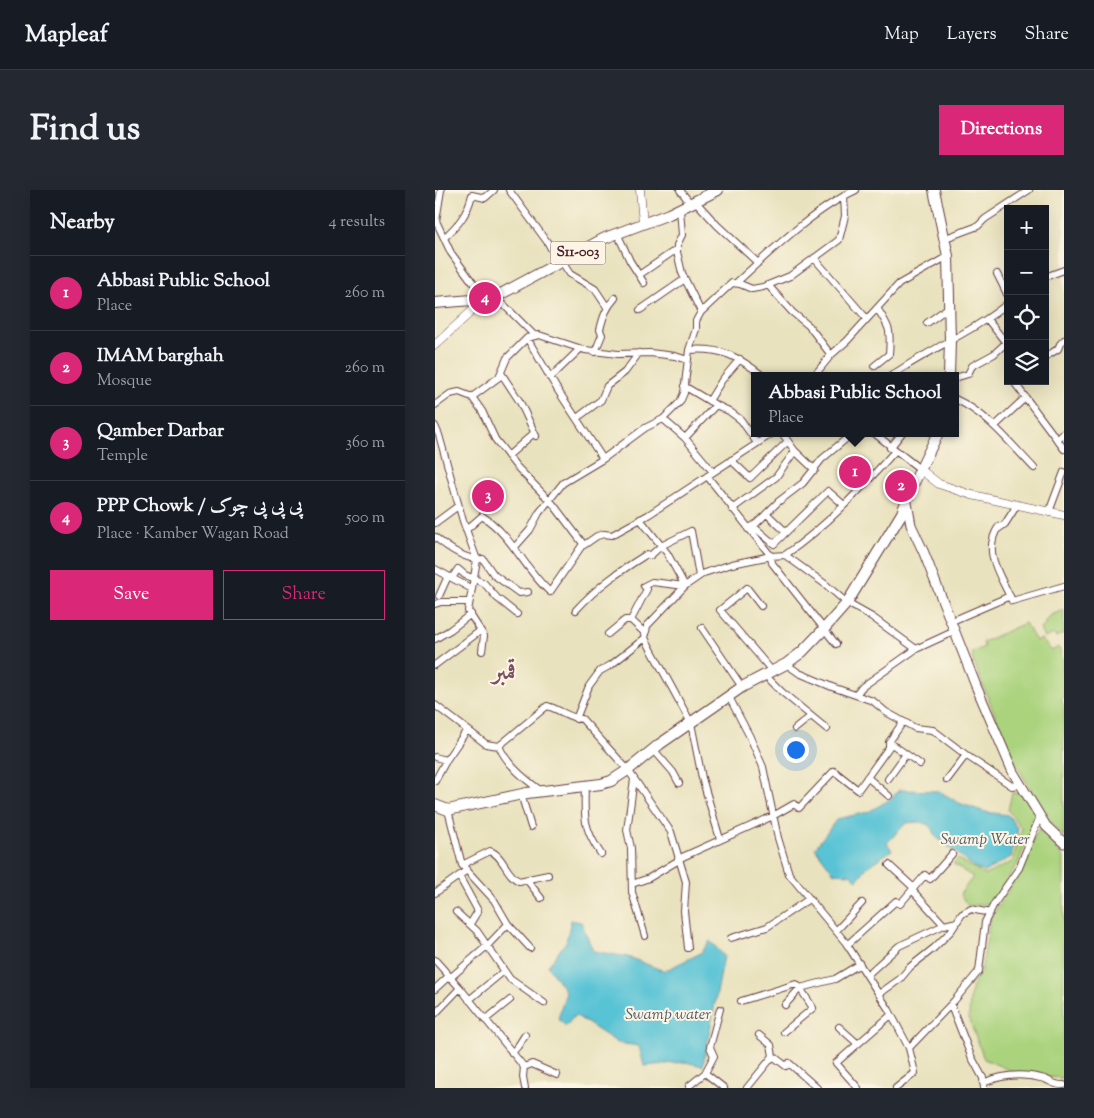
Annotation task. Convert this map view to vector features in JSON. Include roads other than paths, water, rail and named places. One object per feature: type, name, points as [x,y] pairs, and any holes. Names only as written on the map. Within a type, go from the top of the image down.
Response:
[{"type":"main road","name":"S11-003","points":[[435,303],[490,298],[605,238],[680,209],[718,190]]},
{"type":"main road","points":[[934,190],[948,256],[949,372]]},
{"type":"main road","points":[[435,805],[448,810],[521,794],[611,781],[628,770],[653,749],[742,687],[786,664],[802,652],[825,629],[847,603],[907,503],[910,491],[936,437]]},
{"type":"main road","points":[[907,503],[911,525],[1013,772],[1046,826],[1064,843]]},
{"type":"street","points":[[441,190],[436,221],[451,253],[490,298],[535,336]]},
{"type":"street","points":[[444,238],[469,210],[472,195],[485,198],[494,190]]},
{"type":"street","points":[[509,190],[548,243],[560,263],[571,274],[595,289],[607,307]]},
{"type":"street","points":[[640,190],[643,223]]},
{"type":"street","points":[[680,190],[758,263]]},
{"type":"street","points":[[514,548],[530,530],[539,513],[563,483],[603,459],[645,428],[663,419],[680,402],[689,350],[696,329],[696,321],[701,312],[725,288],[732,283],[736,283],[806,222],[856,190]]},
{"type":"street","points":[[943,239],[978,226],[985,218],[1029,190]]},
{"type":"street","points":[[736,283],[752,289],[790,276],[839,240],[845,216],[844,196]]},
{"type":"street","points":[[680,209],[682,235],[677,249],[682,273],[701,312]]},
{"type":"street","points":[[617,233],[630,261],[644,283]]},
{"type":"street","points":[[639,275],[677,249]]},
{"type":"street","points":[[817,372],[899,284],[948,256]]},
{"type":"street","points":[[814,258],[867,319]]},
{"type":"street","points":[[1049,277],[1063,273]]},
{"type":"street","points":[[997,274],[1008,295]]},
{"type":"street","points":[[640,310],[685,279]]},
{"type":"street","points":[[768,285],[809,326],[831,355]]},
{"type":"street","points":[[435,345],[490,298]]},
{"type":"street","points":[[595,352],[602,335],[599,330],[607,307],[615,298]]},
{"type":"street","points":[[897,372],[987,319],[1004,306]]},
{"type":"street","points":[[927,323],[949,307]]},
{"type":"street","points":[[874,366],[889,354],[890,344],[890,328],[877,308]]},
{"type":"street","points":[[987,319],[1005,340]]},
{"type":"street","points":[[472,397],[499,377],[507,358],[527,338],[539,335],[595,352],[618,354],[650,353],[675,356],[688,360]]},
{"type":"street","points":[[527,338],[550,378],[603,459]]},
{"type":"street","points":[[1049,355],[1058,349],[1064,340]]},
{"type":"street","points":[[959,377],[968,374],[972,366],[994,354],[1004,345]]},
{"type":"street","points":[[550,378],[580,349]]},
{"type":"street","points":[[689,350],[700,349],[723,353],[740,359],[758,372]]},
{"type":"street","points":[[577,418],[601,400],[607,386],[625,372],[639,353]]},
{"type":"street","points":[[709,400],[722,380],[740,359]]},
{"type":"street","points":[[501,373],[520,402],[535,434],[508,456]]},
{"type":"street","points":[[1015,385],[1064,449]]},
{"type":"street","points":[[684,386],[729,411],[741,420],[751,434]]},
{"type":"street","points":[[435,405],[450,394],[459,392],[472,397],[482,411],[495,439],[508,456],[550,501],[583,544]]},
{"type":"street","points":[[995,426],[1025,398]]},
{"type":"street","points":[[959,401],[995,426],[1033,468]]},
{"type":"street","points":[[685,438],[716,405]]},
{"type":"street","points":[[663,419],[685,438],[713,472]]},
{"type":"street","points":[[435,426],[466,530],[477,560],[468,611],[485,636],[482,651]]},
{"type":"street","points":[[1057,440],[1064,433]]},
{"type":"street","points":[[753,437],[757,443]]},
{"type":"street","points":[[466,530],[482,516],[514,548],[542,585],[550,592],[583,544],[604,534],[612,536],[678,496],[767,437]]},
{"type":"street","points":[[785,437],[795,451],[815,470]]},
{"type":"street","points":[[750,527],[803,483],[822,459],[848,437]]},
{"type":"street","points":[[879,437],[939,484],[972,495],[1064,515]]},
{"type":"street","points":[[785,556],[856,495],[893,449],[900,437]]},
{"type":"street","points":[[731,460],[751,478],[788,441]]},
{"type":"street","points":[[732,509],[776,476],[795,451]]},
{"type":"street","points":[[1049,512],[1064,472]]},
{"type":"street","points":[[707,476],[732,509],[750,527],[771,556],[772,563],[836,644]]},
{"type":"street","points":[[750,527],[774,544],[828,491],[844,505]]},
{"type":"street","points":[[1017,505],[1005,524],[997,528],[992,535],[993,562],[1012,601],[1064,586]]},
{"type":"street","points":[[435,520],[459,506]]},
{"type":"street","points":[[767,514],[786,532]]},
{"type":"street","points":[[640,519],[667,554],[685,586]]},
{"type":"street","points":[[576,610],[599,586],[647,554],[649,556],[661,546],[691,531],[699,576]]},
{"type":"street","points":[[435,537],[461,555],[477,560],[483,559],[495,575],[519,593],[527,592]]},
{"type":"street","points":[[576,719],[589,686],[600,671],[611,665],[645,636],[647,626],[685,586],[704,573],[732,564],[771,556],[785,556],[825,584],[847,603],[872,617],[916,649]]},
{"type":"street","points":[[435,569],[471,590]]},
{"type":"street","points":[[451,602],[437,595],[450,577],[458,570],[484,583],[497,598],[517,614]]},
{"type":"street","points":[[484,583],[495,575]]},
{"type":"street","points":[[631,620],[647,590],[644,586],[652,582],[685,586]]},
{"type":"street","points":[[761,606],[747,588],[720,610],[782,692],[827,729]]},
{"type":"street","points":[[952,621],[1010,596]]},
{"type":"street","points":[[435,604],[441,602],[469,602]]},
{"type":"street","points":[[435,639],[471,614]]},
{"type":"street","points":[[608,634],[625,620],[631,620],[645,636],[691,723],[702,778],[720,839]]},
{"type":"street","points":[[702,628],[742,687]]},
{"type":"street","points":[[435,665],[480,631]]},
{"type":"street","points":[[856,695],[862,687],[916,649],[955,631]]},
{"type":"street","points":[[786,664],[807,677],[832,688],[873,701],[886,712],[915,728],[933,730],[1012,786],[1020,784]]},
{"type":"street","points":[[729,697],[763,767],[773,816],[789,874],[847,945],[879,994],[909,1048],[915,1073],[896,1088]]},
{"type":"street","points":[[435,705],[486,744],[499,746],[513,767],[541,791]]},
{"type":"street","points":[[499,746],[547,706],[558,709],[576,719],[582,719],[628,770],[671,832],[686,882],[684,911],[688,948]]},
{"type":"street","points":[[795,730],[811,716]]},
{"type":"street","points":[[632,884],[649,878],[678,860],[795,804],[799,808],[834,771],[858,790],[889,747],[889,742],[903,722]]},
{"type":"street","points":[[435,781],[446,760],[467,730]]},
{"type":"street","points":[[889,742],[920,764]]},
{"type":"street","points":[[653,749],[673,772],[679,783]]},
{"type":"street","points":[[888,779],[906,754]]},
{"type":"street","points":[[947,780],[966,755]]},
{"type":"street","points":[[435,757],[446,760]]},
{"type":"street","points":[[867,777],[889,796]]},
{"type":"street","points":[[635,779],[627,830],[631,848],[632,892],[645,936]]},
{"type":"street","points":[[585,786],[584,818],[591,838],[601,854]]},
{"type":"street","points":[[521,794],[531,827]]},
{"type":"street","points":[[448,810],[465,868],[494,900],[508,924],[530,948]]},
{"type":"street","points":[[909,1048],[979,971],[985,922],[1019,868],[1040,816]]},
{"type":"street","points":[[435,893],[459,876],[465,868],[490,851],[495,852],[515,880],[527,880],[548,875]]},
{"type":"street","points":[[847,945],[896,902],[900,904],[925,875],[930,879],[952,854]]},
{"type":"street","points":[[889,865],[944,925]]},
{"type":"street","points":[[459,876],[478,911],[470,924]]},
{"type":"street","points":[[527,880],[541,898]]},
{"type":"street","points":[[731,938],[767,927],[809,899]]},
{"type":"street","points":[[836,931],[862,903]]},
{"type":"street","points":[[879,994],[900,979],[934,948],[951,930],[962,914],[971,909],[990,913]]},
{"type":"street","points":[[456,912],[470,924],[504,971],[517,985],[544,1003]]},
{"type":"street","points":[[867,975],[899,946],[944,925],[957,922]]},
{"type":"street","points":[[435,989],[487,946],[508,924]]},
{"type":"street","points":[[435,960],[524,1067],[525,1088]]},
{"type":"street","points":[[785,1005],[800,988],[835,979],[860,964]]},
{"type":"street","points":[[469,1000],[504,971]]},
{"type":"street","points":[[741,1001],[796,984],[813,1008],[784,1032]]},
{"type":"street","points":[[435,1014],[460,988]]},
{"type":"street","points":[[485,1020],[510,1000]]},
{"type":"street","points":[[951,1004],[971,1056],[983,1078],[983,1086]]},
{"type":"street","points":[[689,1086],[705,1073],[714,1056],[710,1047],[720,1009]]},
{"type":"street","points":[[858,1088],[836,1062],[891,1015]]},
{"type":"street","points":[[839,1027],[858,1044]]},
{"type":"street","points":[[512,1053],[525,1035]]},
{"type":"street","points":[[759,1035],[771,1045],[773,1056],[786,1066],[789,1063],[817,1088]]},
{"type":"street","points":[[747,1088],[773,1056]]},
{"type":"street","points":[[524,1067],[532,1064],[557,1075]]},
{"type":"street","points":[[705,1073],[723,1088]]},
{"type":"street","points":[[983,1086],[997,1077],[1012,1074],[1045,1079],[1058,1086],[1064,1085]]},
{"type":"water","name":"Swamp Water","points":[[899,790],[939,791],[959,803],[985,812],[1008,815],[1018,829],[1011,857],[984,872],[975,868],[935,836],[930,825],[920,822],[906,823],[887,843],[892,850],[867,867],[857,880],[850,874],[834,873],[815,848],[837,819],[868,812],[891,799]]},
{"type":"water","name":"Swamp water","points":[[571,920],[581,922],[593,951],[628,957],[664,971],[701,953],[710,941],[724,956],[703,1066],[685,1062],[644,1066],[639,1046],[618,1043],[575,1015],[566,1026],[558,1019],[566,992],[548,966],[566,942]]},
{"type":"place","name":"PPP Chowk / پی پی پی چوک","points":[[485,298]]},
{"type":"place","name":"Abbasi Public School","points":[[855,472]]},
{"type":"place","name":"IMAM barghah","points":[[901,486]]},
{"type":"place","name":"Qamber Darbar","points":[[488,496]]},
{"type":"district","name":"قمبر","points":[[504,673]]}]
